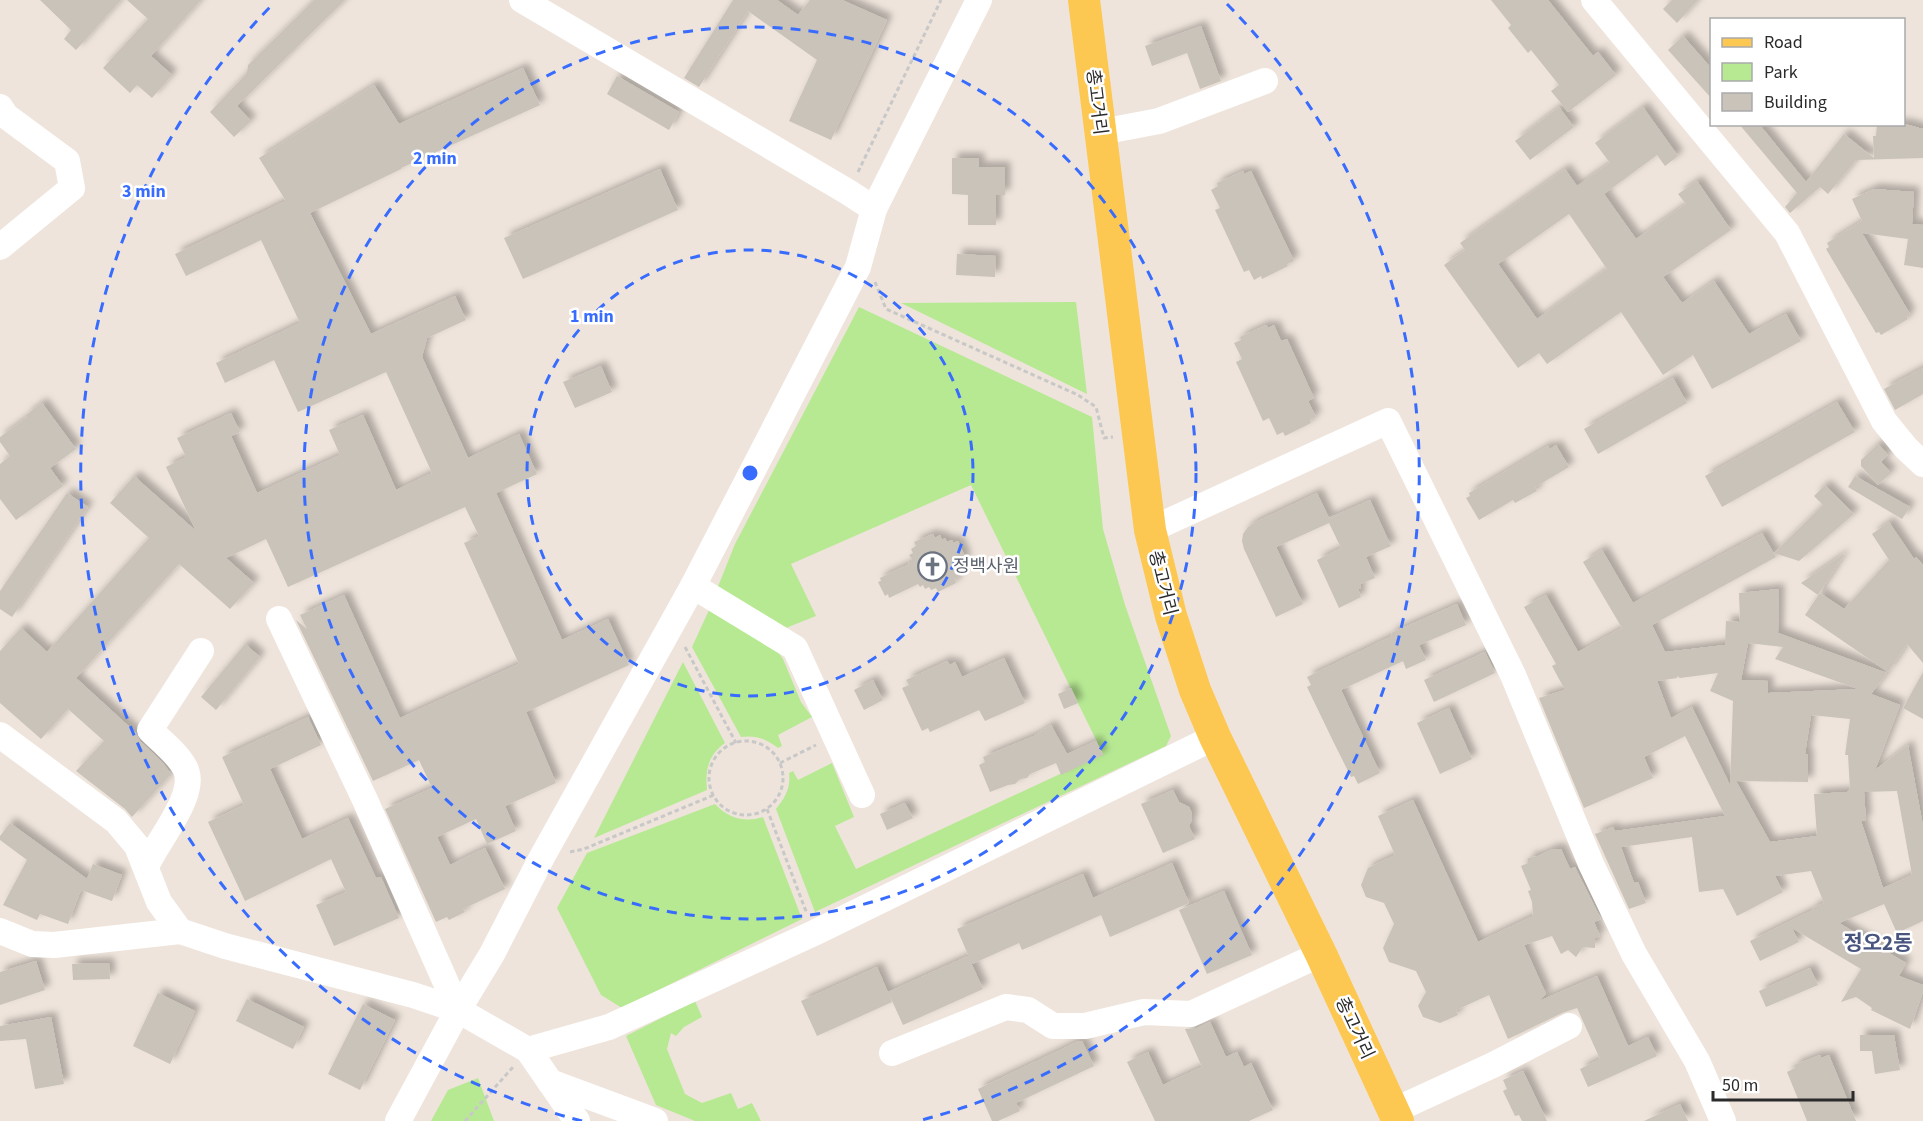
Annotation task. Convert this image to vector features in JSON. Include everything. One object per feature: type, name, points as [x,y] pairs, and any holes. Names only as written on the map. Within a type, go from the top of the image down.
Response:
[{"type":"main road","name":"총고거리","points":[[1084,0],[1150,530],[1171,616],[1195,690],[1215,737],[1321,954],[1395,1116]]},
{"type":"street","points":[[522,0],[848,192],[873,209]]},
{"type":"street","points":[[398,1121],[693,586],[858,267],[873,209],[979,0]]},
{"type":"street","points":[[1594,0],[1787,233],[1884,421],[1906,448],[1923,464]]},
{"type":"street","points":[[1101,132],[1159,121],[1265,81]]},
{"type":"street","points":[[0,107],[6,116],[67,161],[72,188],[0,247]]},
{"type":"street","points":[[1150,530],[1388,421],[1513,675],[1591,864],[1624,934],[1696,1061],[1723,1121]]},
{"type":"street","points":[[693,586],[795,648],[862,795]]},
{"type":"street","points":[[279,620],[365,800],[458,1010]]},
{"type":"street","points":[[146,867],[170,826],[188,788],[188,777],[184,766],[150,730],[201,651]]},
{"type":"street","points":[[0,735],[116,821],[137,846],[159,902],[180,931]]},
{"type":"street","points":[[528,1050],[609,1027],[814,933],[1215,737]]},
{"type":"street","points":[[0,932],[32,944],[54,945],[180,931],[413,995],[458,1010],[528,1050],[577,1121]]},
{"type":"street","points":[[892,1053],[1006,1007],[1028,1010],[1053,1026],[1085,1026],[1144,1012],[1191,1014],[1321,954]]},
{"type":"street","points":[[1395,1116],[1569,1026]]},
{"type":"street","points":[[550,1082],[655,1121]]},
{"type":"path","points":[[848,192],[940,0]]},
{"type":"path","points":[[858,267],[877,284],[886,309],[1078,396],[1096,407],[1104,438],[1138,437]]},
{"type":"path","points":[[672,625],[736,743]]},
{"type":"path","points":[[780,763],[835,736]]},
{"type":"path","points":[[749,742],[762,745],[780,763],[783,777],[781,791],[767,809],[751,814],[738,814],[726,809],[714,795],[710,783],[712,764],[724,749],[736,743],[749,742]]},
{"type":"path","points":[[542,857],[584,849],[714,795]]},
{"type":"path","points":[[767,809],[814,933]]},
{"type":"path","points":[[465,1121],[528,1050]]},
{"type":"green space","points":[[1075,302],[1087,394],[901,303]]},
{"type":"green space","points":[[859,307],[1092,417],[1103,529],[1125,605],[1171,736],[1166,746],[815,912],[776,809],[787,792],[789,773],[793,771],[798,780],[832,763],[854,817],[835,826],[856,869],[1103,754],[971,485],[791,564],[816,616],[786,628],[717,589],[735,544]]},
{"type":"green space","points":[[709,610],[776,649],[783,659],[801,702],[812,717],[778,735],[782,746],[778,748],[756,737],[741,737],[692,647]]},
{"type":"green space","points":[[683,662],[725,743],[711,758],[707,790],[594,838]]},
{"type":"green space","points":[[715,804],[725,813],[737,818],[763,817],[802,919],[622,1008],[601,995],[557,908],[587,853]]},
{"type":"green space","points":[[695,1001],[702,1017],[684,1027],[676,1036],[671,1033],[667,1049],[685,1094],[702,1103],[731,1093],[738,1109],[752,1103],[761,1121],[695,1121],[656,1105],[626,1036]]},
{"type":"green space","points":[[478,1078],[494,1121],[431,1121],[448,1090]]},
{"type":"building","points":[[40,0],[121,0],[76,50],[64,39],[71,30]]},
{"type":"building","points":[[127,0],[201,0],[151,56],[172,75],[152,98],[137,85],[130,93],[103,68],[148,19]]},
{"type":"building","points":[[314,0],[345,0],[237,106],[251,121],[234,137],[210,112],[247,73],[248,65]]},
{"type":"building","points":[[733,0],[777,0],[798,15],[810,0],[842,0],[887,20],[831,140],[789,121],[817,60],[748,11],[699,87],[684,78]]},
{"type":"building","points":[[1491,0],[1548,0],[1593,56],[1598,52],[1616,75],[1568,112],[1551,91],[1559,85],[1531,50],[1528,53],[1508,28],[1511,25]]},
{"type":"building","points":[[1672,0],[1698,0],[1677,23],[1663,9]]},
{"type":"building","points":[[1201,26],[1221,81],[1200,89],[1187,53],[1152,66],[1145,46]]},
{"type":"building","points":[[1683,36],[1710,67],[1710,97],[1668,50]]},
{"type":"building","points":[[523,68],[540,105],[401,168],[310,213],[371,334],[455,296],[466,320],[427,338],[422,357],[468,458],[519,434],[537,474],[496,493],[562,640],[608,619],[629,665],[526,712],[556,783],[505,806],[516,831],[487,844],[476,819],[437,837],[450,865],[485,848],[505,889],[463,909],[465,912],[449,920],[447,917],[436,922],[385,809],[432,788],[419,760],[373,781],[296,620],[307,629],[300,615],[344,595],[400,718],[519,664],[464,543],[479,536],[465,507],[288,587],[266,539],[226,558],[254,583],[230,609],[179,564],[76,678],[135,732],[140,741],[171,774],[132,817],[76,771],[104,741],[68,709],[41,739],[0,703],[0,651],[21,628],[47,652],[149,538],[110,503],[134,476],[196,531],[166,467],[186,457],[177,438],[231,413],[240,432],[231,436],[257,493],[340,455],[329,430],[363,415],[396,490],[432,473],[386,372],[298,412],[274,360],[225,383],[216,363],[300,323],[261,240],[186,276],[175,254],[286,201],[259,158],[374,85],[399,124]]},
{"type":"building","points":[[617,76],[679,112],[669,130],[607,94]]},
{"type":"building","points":[[1559,107],[1574,127],[1530,160],[1515,141]]},
{"type":"building","points":[[1643,107],[1678,156],[1665,166],[1657,155],[1604,194],[1636,239],[1686,204],[1678,194],[1697,181],[1731,230],[1663,277],[1682,303],[1714,281],[1749,334],[1786,314],[1801,341],[1712,389],[1693,355],[1663,375],[1621,312],[1547,364],[1539,353],[1518,368],[1444,265],[1465,250],[1460,243],[1565,169],[1577,186],[1610,163],[1595,143]],"holes":[[[1569,214],[1607,269],[1537,319],[1498,264]]]},
{"type":"building","points":[[1905,124],[1923,129],[1923,158],[1856,160],[1828,194],[1820,187],[1790,213],[1785,207],[1797,193],[1741,126],[1761,126],[1806,182],[1844,134],[1874,158],[1873,136],[1876,136],[1877,126],[1905,126]]},
{"type":"building","points":[[952,158],[979,158],[979,167],[1005,167],[1005,195],[996,195],[996,225],[968,225],[968,195],[952,194]]},
{"type":"building","points":[[660,169],[678,210],[523,279],[504,238]]},
{"type":"building","points":[[1243,171],[1244,174],[1251,171],[1294,261],[1262,279],[1261,276],[1254,280],[1249,270],[1244,272],[1215,210],[1220,208],[1211,190],[1218,186],[1217,183]]},
{"type":"building","points":[[1874,189],[1914,192],[1912,224],[1923,225],[1923,268],[1904,265],[1908,239],[1862,233],[1910,314],[1906,316],[1908,319],[1881,335],[1879,332],[1876,333],[1826,249],[1829,247],[1827,243],[1862,221],[1852,199]]},
{"type":"building","points":[[957,254],[996,256],[995,277],[956,275]]},
{"type":"building","points":[[1266,325],[1268,328],[1274,325],[1281,341],[1287,339],[1314,398],[1308,401],[1316,417],[1310,420],[1311,423],[1285,436],[1283,432],[1277,435],[1269,418],[1263,421],[1236,362],[1242,359],[1234,343],[1241,340],[1240,337]]},
{"type":"building","points":[[601,366],[612,392],[575,408],[563,382]]},
{"type":"building","points":[[1923,368],[1923,394],[1895,410],[1884,389]]},
{"type":"building","points":[[1673,378],[1687,403],[1598,454],[1584,429]]},
{"type":"building","points":[[1837,402],[1855,432],[1722,507],[1705,476]]},
{"type":"building","points":[[42,403],[76,449],[50,468],[63,486],[16,520],[0,499],[0,464],[10,456],[0,442],[0,437]]},
{"type":"building","points":[[1878,444],[1888,455],[1881,462],[1891,473],[1878,485],[1861,466],[1861,460]]},
{"type":"building","points":[[1556,445],[1569,467],[1535,487],[1537,491],[1515,503],[1513,500],[1479,520],[1466,498],[1470,496],[1469,493],[1548,446],[1550,449]]},
{"type":"building","points":[[1855,476],[1910,507],[1902,519],[1848,487]]},
{"type":"building","points":[[1825,485],[1854,514],[1799,561],[1774,553],[1823,505],[1814,496]]},
{"type":"building","points":[[67,493],[88,507],[12,617],[0,609],[0,591]]},
{"type":"building","points":[[1317,493],[1329,518],[1370,500],[1391,546],[1366,557],[1375,578],[1360,584],[1361,588],[1358,589],[1361,597],[1339,608],[1317,560],[1341,548],[1329,523],[1276,547],[1303,604],[1276,617],[1244,549],[1243,534],[1256,522]]},
{"type":"building","points":[[1889,522],[1914,559],[1916,557],[1923,565],[1923,663],[1907,644],[1888,672],[1805,615],[1820,593],[1844,609],[1889,560],[1872,534]]},
{"type":"building","points":[[1762,533],[1776,557],[1652,625],[1665,652],[1725,645],[1726,621],[1740,622],[1739,593],[1779,589],[1778,633],[1887,673],[1871,694],[1900,705],[1875,770],[1908,745],[1923,826],[1923,921],[1897,933],[1884,904],[1839,923],[1906,963],[1899,976],[1923,985],[1923,992],[1910,1029],[1871,1010],[1872,1008],[1856,997],[1841,1002],[1861,969],[1792,928],[1799,942],[1760,961],[1750,941],[1824,903],[1811,871],[1775,876],[1783,892],[1737,916],[1723,889],[1699,892],[1692,837],[1621,847],[1634,883],[1638,882],[1646,903],[1629,909],[1595,834],[1613,827],[1615,831],[1725,816],[1685,736],[1644,757],[1653,778],[1584,808],[1539,698],[1565,690],[1552,666],[1556,664],[1524,607],[1546,595],[1578,652],[1622,628],[1583,562],[1602,550],[1633,603]],"holes":[[[1748,643],[1783,647],[1775,659],[1858,689],[1768,693],[1768,681],[1741,680]],[[1718,673],[1710,691],[1733,701],[1730,785],[1692,707],[1671,718],[1657,681],[1677,678],[1677,676],[1680,678]],[[1811,715],[1850,719],[1845,755],[1848,755],[1850,789],[1847,792],[1814,794],[1817,836],[1770,842],[1736,781],[1808,782],[1808,754],[1805,754]],[[1897,791],[1912,875],[1883,888],[1861,821],[1866,821],[1864,792]]]},
{"type":"building","name":"정백사원","points":[[933,534],[935,538],[940,535],[942,540],[945,538],[947,542],[958,541],[966,559],[962,562],[964,565],[959,567],[962,572],[957,573],[959,577],[955,579],[956,583],[938,592],[936,588],[925,589],[923,585],[920,587],[918,584],[889,598],[888,594],[885,596],[878,582],[881,581],[880,578],[909,564],[908,561],[912,559],[909,555],[913,553],[911,549],[916,546],[914,542]]},
{"type":"building","points":[[1845,553],[1818,595],[1801,583]]},
{"type":"building","points":[[1457,604],[1466,625],[1419,645],[1426,660],[1406,669],[1403,661],[1341,690],[1380,773],[1358,784],[1354,776],[1351,777],[1307,687],[1311,685],[1307,677],[1392,636],[1391,633]]},
{"type":"building","points":[[245,644],[260,657],[216,710],[201,697]]},
{"type":"building","points":[[1485,652],[1495,673],[1434,702],[1424,680]]},
{"type":"building","points":[[1004,658],[1025,703],[985,721],[979,710],[930,732],[928,728],[922,731],[902,688],[909,685],[906,680],[947,661],[950,665],[955,662],[962,677]]},
{"type":"building","points":[[1923,672],[1923,719],[1903,708]]},
{"type":"building","points":[[873,680],[883,700],[864,710],[854,690]]},
{"type":"building","points":[[1071,688],[1078,703],[1064,709],[1058,694]]},
{"type":"building","points":[[1449,708],[1472,759],[1440,774],[1417,723]]},
{"type":"building","points":[[308,717],[321,745],[270,769],[302,839],[348,818],[376,878],[381,877],[399,918],[334,946],[316,905],[346,892],[331,859],[245,901],[208,822],[244,805],[222,757]]},
{"type":"building","points":[[1051,725],[1067,754],[1096,741],[1103,755],[1061,775],[1056,763],[1030,774],[1027,778],[1020,779],[1015,784],[990,792],[979,765],[985,762],[983,757],[1034,736]]},
{"type":"building","points":[[1173,790],[1179,802],[1189,807],[1192,813],[1189,826],[1195,839],[1163,853],[1141,804]]},
{"type":"building","points":[[1413,800],[1478,942],[1533,916],[1528,891],[1531,890],[1521,866],[1528,863],[1528,858],[1553,849],[1561,849],[1570,869],[1575,867],[1601,919],[1594,922],[1600,936],[1595,938],[1595,948],[1583,947],[1576,957],[1568,950],[1561,954],[1552,936],[1524,945],[1546,994],[1539,1001],[1597,976],[1628,1046],[1648,1037],[1657,1056],[1588,1087],[1580,1069],[1600,1059],[1577,1008],[1508,1039],[1489,995],[1456,1010],[1458,1015],[1440,1023],[1423,1017],[1418,1006],[1426,992],[1416,971],[1389,962],[1383,948],[1394,924],[1384,903],[1366,897],[1361,885],[1368,868],[1395,855],[1378,816]]},
{"type":"building","points":[[905,803],[913,818],[887,830],[880,814]]},
{"type":"building","points":[[10,823],[87,879],[93,864],[122,875],[112,901],[81,890],[68,924],[40,914],[37,920],[3,905],[27,860],[0,840],[0,836]]},
{"type":"building","points":[[1172,863],[1189,903],[1110,937],[1101,915],[1022,950],[1019,943],[972,964],[957,929],[1083,874],[1093,898]]},
{"type":"building","points":[[1224,891],[1252,955],[1207,974],[1179,910]]},
{"type":"building","points":[[968,956],[983,989],[903,1025],[888,992]]},
{"type":"building","points":[[36,961],[45,990],[0,1005],[0,972]]},
{"type":"building","points":[[109,963],[110,979],[73,980],[72,964]]},
{"type":"building","points":[[877,967],[892,1002],[817,1036],[801,1001]]},
{"type":"building","points":[[1810,968],[1818,985],[1766,1007],[1759,991]]},
{"type":"building","points":[[158,993],[195,1011],[170,1064],[133,1046]]},
{"type":"building","points":[[247,999],[304,1027],[293,1049],[236,1021]]},
{"type":"building","points":[[363,1004],[395,1020],[360,1090],[328,1074]]},
{"type":"building","points":[[51,1017],[64,1084],[35,1089],[26,1039],[0,1041],[0,1026]]},
{"type":"building","points":[[1210,1022],[1226,1057],[1237,1052],[1244,1067],[1251,1063],[1273,1110],[1249,1121],[1155,1121],[1127,1062],[1148,1052],[1163,1085],[1202,1067],[1185,1029],[1197,1028]]},
{"type":"building","points":[[1860,1035],[1894,1035],[1900,1070],[1875,1074],[1872,1051],[1860,1051]]},
{"type":"building","points":[[1082,1041],[1094,1066],[1016,1103],[1020,1111],[998,1121],[992,1121],[978,1089]]},
{"type":"building","points":[[1820,1055],[1821,1058],[1829,1055],[1856,1121],[1807,1121],[1787,1072],[1795,1068],[1794,1065]]},
{"type":"building","points":[[1523,1071],[1547,1121],[1522,1121],[1519,1115],[1515,1116],[1503,1091],[1507,1089],[1503,1080]]},
{"type":"building","points":[[1680,1104],[1688,1121],[1644,1121]]},
{"type":"place","name":"정백사원","points":[[932,566]]},
{"type":"district","name":"정오2동","points":[[1878,943]]}]
